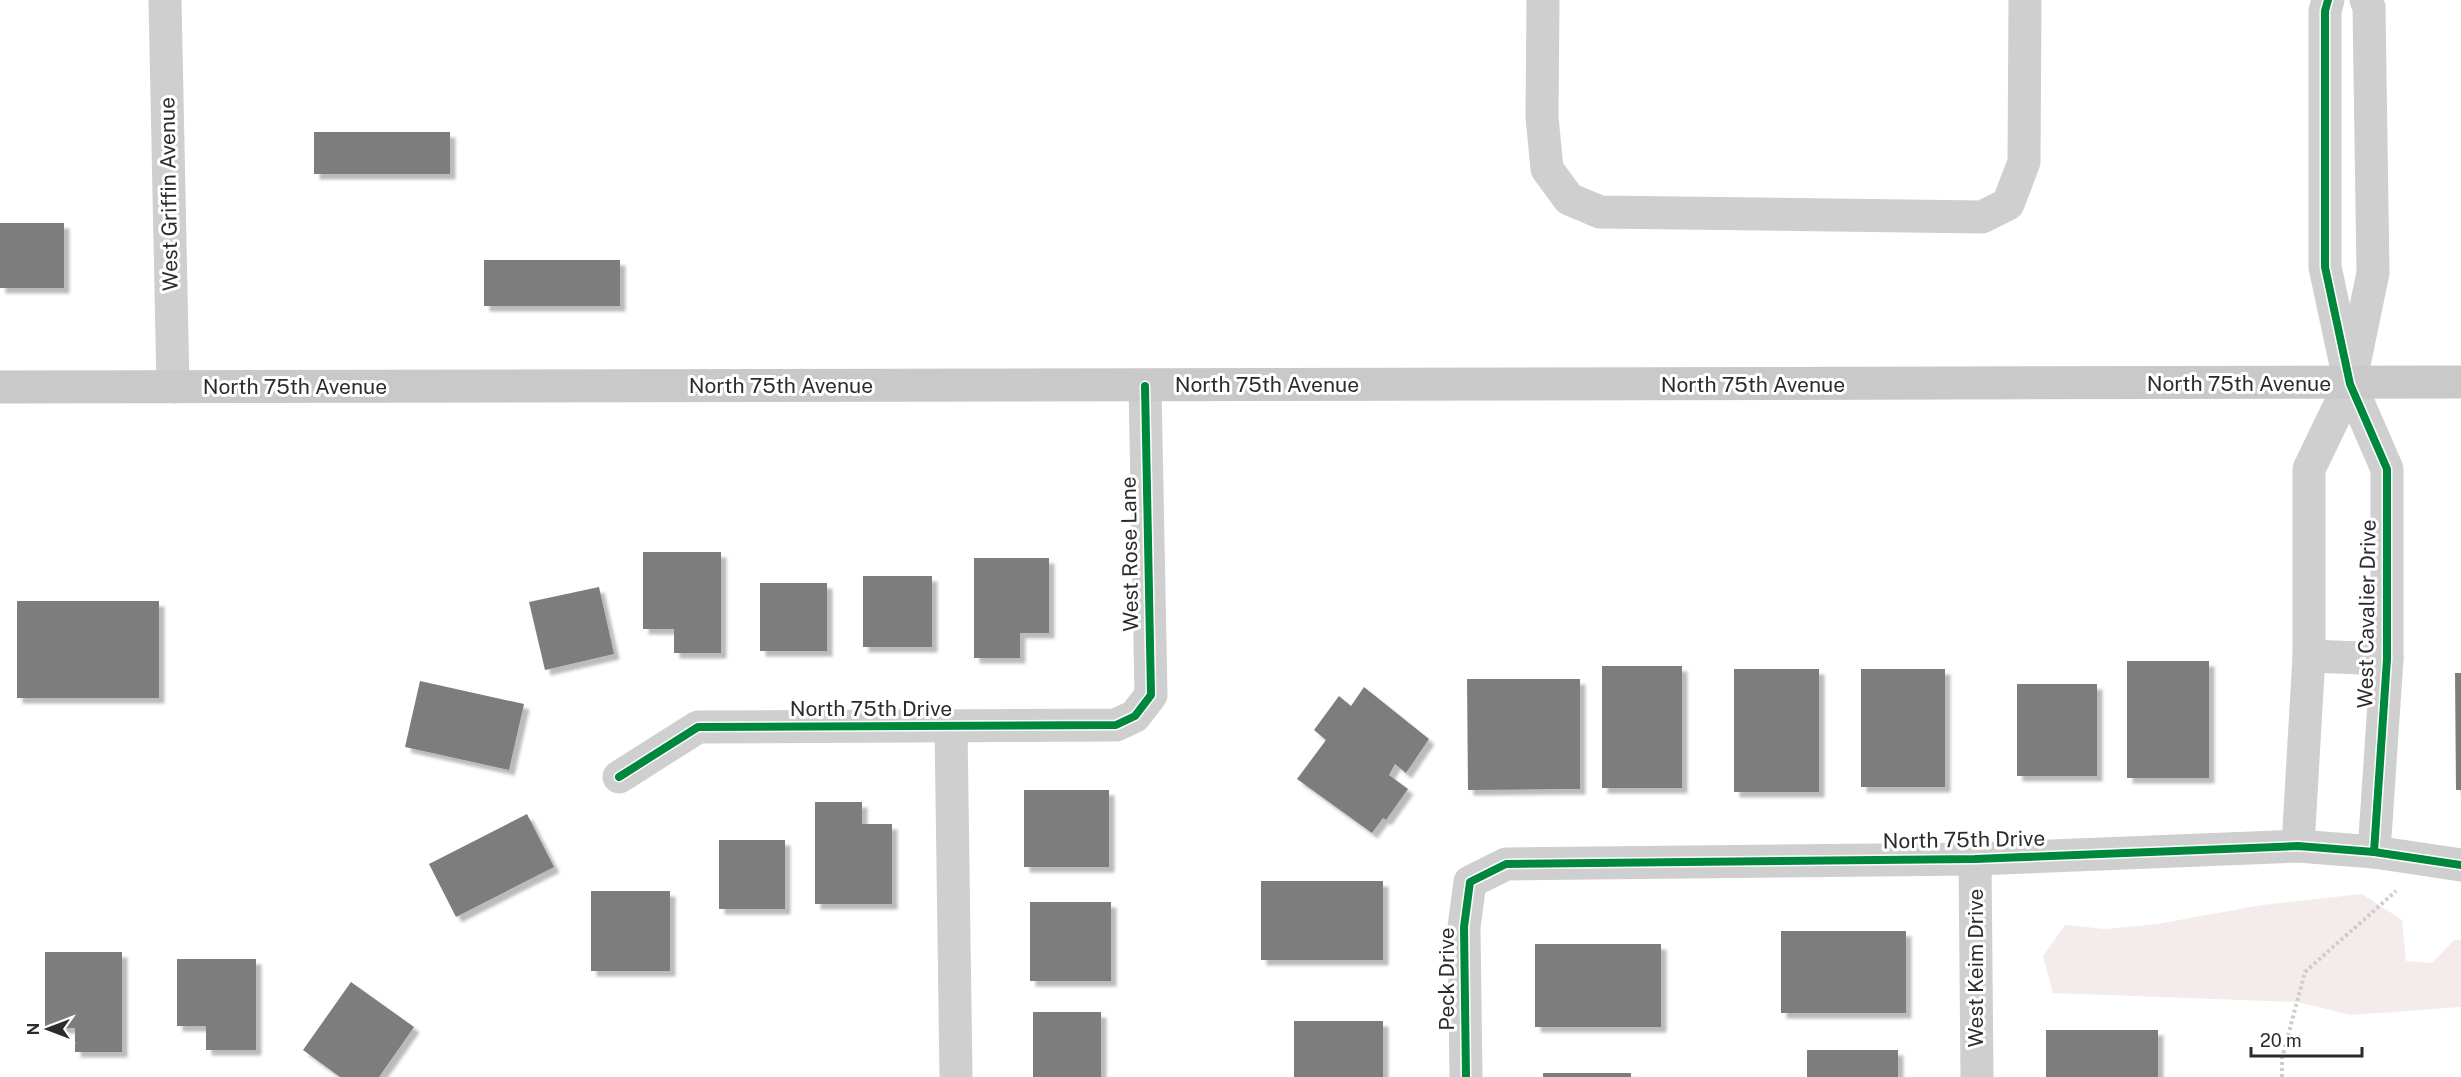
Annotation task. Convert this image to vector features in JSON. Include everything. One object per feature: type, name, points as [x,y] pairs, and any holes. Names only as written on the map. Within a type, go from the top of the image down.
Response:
[{"type":"main road","name":"North 75th Avenue","points":[[0,387],[2461,382]]},
{"type":"street","name":"West Griffin Avenue","points":[[165,0],[173,387]]},
{"type":"street","points":[[1543,0],[1542,117],[1547,169],[1569,199],[1600,212],[1982,218],[2007,204],[2024,162],[2025,0]]},
{"type":"street","name":"West Cavalier Drive","points":[[2328,0],[2325,11],[2325,267],[2350,384],[2387,469],[2387,659],[2374,852]]},
{"type":"street","points":[[2298,846],[2309,656],[2309,469],[2350,384],[2373,273],[2369,7],[2366,0]]},
{"type":"street","name":"West Rose Lane","points":[[1135,716],[1151,695],[1144,386]]},
{"type":"street","points":[[2309,656],[2387,659]]},
{"type":"street","name":"North 75th Drive","points":[[619,777],[698,727],[1116,725],[1135,716]]},
{"type":"street","points":[[951,727],[956,1077]]},
{"type":"street","name":"North 75th Drive","points":[[1470,882],[1506,864],[1975,859],[2298,846],[2374,852],[2461,866]]},
{"type":"street","name":"West Keim Drive","points":[[1975,859],[1977,1077]]},
{"type":"street","name":"Peck Drive","points":[[1466,1077],[1464,927],[1470,882]]},
{"type":"path","points":[[2282,1077],[2282,1058],[2305,972],[2361,924],[2427,862]]},
{"type":"shaded area","points":[[2362,894],[2402,920],[2406,961],[2432,963],[2454,940],[2461,940],[2461,1007],[2351,1015],[2297,1002],[2053,993],[2043,956],[2065,925],[2105,929],[2157,924],[2262,905]]},
{"type":"building","points":[[314,132],[450,132],[450,174],[314,174]]},
{"type":"building","points":[[0,223],[64,223],[64,288],[0,288]]},
{"type":"building","points":[[484,260],[620,260],[620,306],[484,306]]},
{"type":"building","points":[[643,552],[721,552],[721,653],[674,653],[674,629],[643,629]]},
{"type":"building","points":[[974,558],[1049,558],[1049,633],[1020,633],[1020,658],[974,658]]},
{"type":"building","points":[[863,576],[932,576],[932,647],[863,647]]},
{"type":"building","points":[[760,583],[827,583],[827,651],[760,651]]},
{"type":"building","points":[[599,587],[614,654],[545,670],[529,602]]},
{"type":"building","points":[[17,601],[159,601],[159,698],[17,698]]},
{"type":"building","points":[[2127,661],[2209,661],[2209,778],[2127,778]]},
{"type":"building","points":[[1602,666],[1682,666],[1682,788],[1602,788]]},
{"type":"building","points":[[1734,669],[1819,669],[1819,792],[1734,792]]},
{"type":"building","points":[[1861,669],[1945,669],[1945,787],[1861,787]]},
{"type":"building","points":[[2455,673],[2461,673],[2461,790],[2456,790]]},
{"type":"building","points":[[1467,679],[1580,679],[1580,789],[1468,790]]},
{"type":"building","points":[[420,681],[524,704],[509,770],[405,747]]},
{"type":"building","points":[[2017,684],[2097,684],[2097,776],[2017,776]]},
{"type":"building","points":[[1364,687],[1429,739],[1406,773],[1395,764],[1389,775],[1408,789],[1386,820],[1383,818],[1372,833],[1297,779],[1326,740],[1314,730],[1339,696],[1351,706]]},
{"type":"building","points":[[1024,790],[1109,790],[1109,867],[1024,867]]},
{"type":"building","points":[[815,802],[862,802],[862,824],[892,824],[892,904],[815,904]]},
{"type":"building","points":[[527,814],[554,867],[456,917],[429,864]]},
{"type":"building","points":[[719,840],[785,840],[785,909],[719,909]]},
{"type":"building","points":[[1261,881],[1383,881],[1383,960],[1261,960]]},
{"type":"building","points":[[591,891],[670,891],[670,971],[591,971]]},
{"type":"building","points":[[1030,902],[1111,902],[1111,981],[1030,981]]},
{"type":"building","points":[[1781,931],[1906,931],[1906,1013],[1781,1013]]},
{"type":"building","points":[[1535,944],[1661,944],[1661,1027],[1535,1027]]},
{"type":"building","points":[[45,952],[122,952],[122,1052],[75,1052],[75,1028],[45,1028]]},
{"type":"building","points":[[177,959],[256,959],[256,1050],[206,1050],[206,1026],[177,1026]]},
{"type":"building","points":[[351,982],[414,1027],[379,1077],[340,1077],[303,1050]]},
{"type":"building","points":[[1033,1012],[1101,1012],[1101,1077],[1033,1077]]},
{"type":"building","points":[[1294,1021],[1383,1021],[1383,1077],[1294,1077]]},
{"type":"building","points":[[2046,1030],[2158,1030],[2158,1077],[2046,1077]]},
{"type":"building","points":[[1807,1050],[1898,1050],[1898,1077],[1807,1077]]},
{"type":"building","points":[[1543,1073],[1631,1073],[1631,1077],[1543,1077]]},
{"type":"cycle path","points":[[2328,0],[2325,11],[2325,267],[2350,384],[2387,469],[2387,659],[2374,852]]},
{"type":"cycle path","points":[[619,777],[698,727],[1116,725],[1135,716],[1151,695],[1145,386]]},
{"type":"cycle path","points":[[1466,1077],[1464,927],[1470,882],[1506,864],[1975,859],[2298,846],[2374,852],[2461,865]]}]
